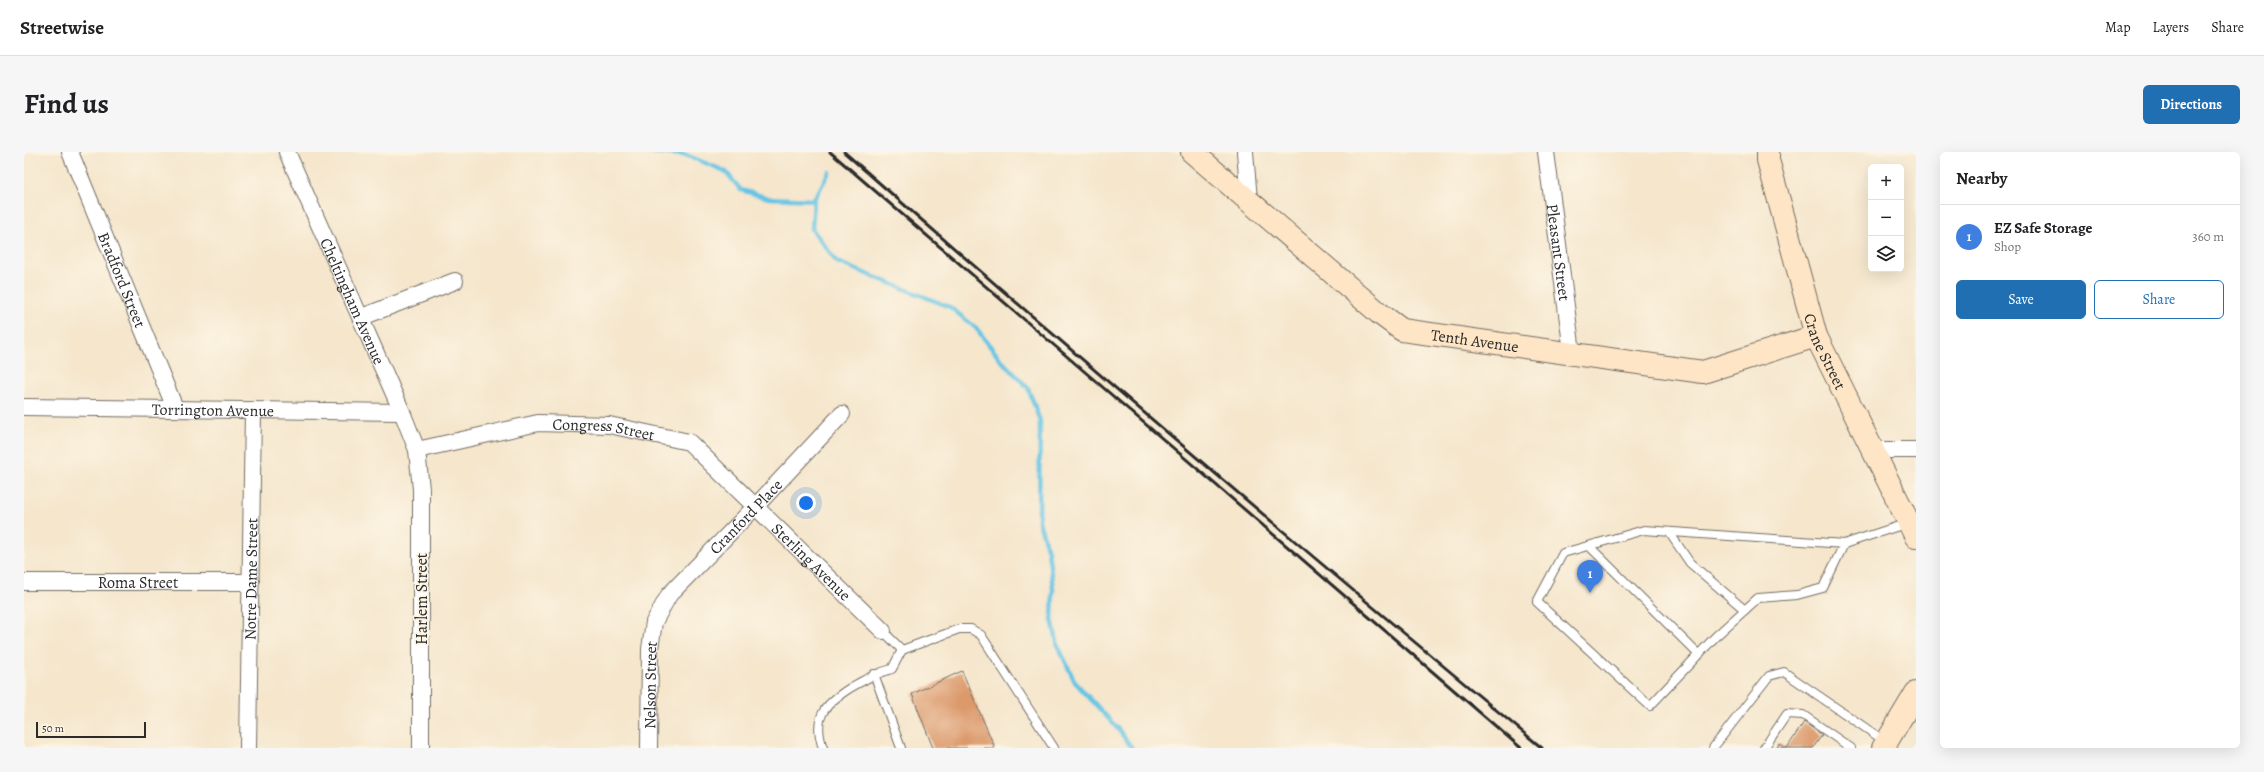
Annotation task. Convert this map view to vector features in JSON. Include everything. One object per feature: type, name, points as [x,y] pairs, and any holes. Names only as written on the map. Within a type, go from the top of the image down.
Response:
[{"type":"street","name":"Bradford Street","points":[[70,152],[175,408]]},
{"type":"street","name":"Cheltingham Avenue","points":[[287,152],[362,317],[417,450]]},
{"type":"street","name":"Tenth Avenue","points":[[1192,152],[1378,313],[1402,330],[1572,352],[1703,372],[1816,336]]},
{"type":"street","points":[[1245,152],[1249,200]]},
{"type":"street","name":"Pleasant Street","points":[[1546,152],[1572,352]]},
{"type":"street","name":"Crane Street","points":[[1768,152],[1768,160],[1816,336],[1871,450],[1912,530]]},
{"type":"street","points":[[362,317],[455,282]]},
{"type":"street","name":"Torrington Avenue","points":[[24,407],[402,412]]},
{"type":"street","name":"Notre Dame Street","points":[[248,748],[254,411]]},
{"type":"street","name":"Cranford Place","points":[[654,622],[669,595],[755,507],[842,414]]},
{"type":"street","name":"Congress Street","points":[[417,450],[538,423],[609,425],[689,442]]},
{"type":"street","name":"Sterling Avenue","points":[[689,442],[883,631]]},
{"type":"street","name":"Harlem Street","points":[[417,450],[421,489],[421,748]]},
{"type":"street","points":[[1871,450],[1916,450]]},
{"type":"street","name":"Roma Street","points":[[24,582],[251,582]]},
{"type":"street","name":"Nelson Street","points":[[649,748],[650,648],[654,622]]},
{"type":"street","points":[[1885,745],[1916,693]]},
{"type":"lane","points":[[1844,544],[1823,588],[1797,595],[1758,598],[1699,655],[1650,706],[1537,602],[1564,553],[1644,530],[1844,544],[1912,530]]},
{"type":"lane","points":[[1669,532],[1690,563],[1745,610]]},
{"type":"lane","points":[[1589,546],[1699,655]]},
{"type":"lane","points":[[823,748],[819,736],[820,718],[830,701],[874,674],[892,669],[902,650],[959,629],[971,629],[981,635],[1054,748]]},
{"type":"lane","points":[[883,631],[902,650]]},
{"type":"lane","points":[[1713,748],[1769,676],[1784,672],[1885,745]]},
{"type":"lane","points":[[874,674],[902,748]]},
{"type":"lane","points":[[1764,748],[1787,714],[1803,714],[1847,746]]},
{"type":"building","points":[[962,671],[995,748],[933,748],[912,694]]},
{"type":"building","points":[[1804,722],[1822,735],[1813,748],[1787,748]]},
{"type":"building","points":[[1779,744],[1787,748],[1777,748]]},
{"type":"waterway","points":[[647,152],[686,155],[725,171],[741,190],[769,198],[814,200],[812,229],[837,262],[950,307],[976,328],[1000,359],[1028,388],[1040,421],[1039,522],[1048,551],[1053,589],[1052,619],[1058,646],[1075,682],[1118,729],[1132,748]]},
{"type":"waterway","points":[[814,200],[829,172]]},
{"type":"railway","points":[[830,152],[1521,748]]},
{"type":"railway","points":[[844,152],[1191,453],[1542,748]]},
{"type":"place","name":"EZ Safe Storage","points":[[1590,593]]}]
